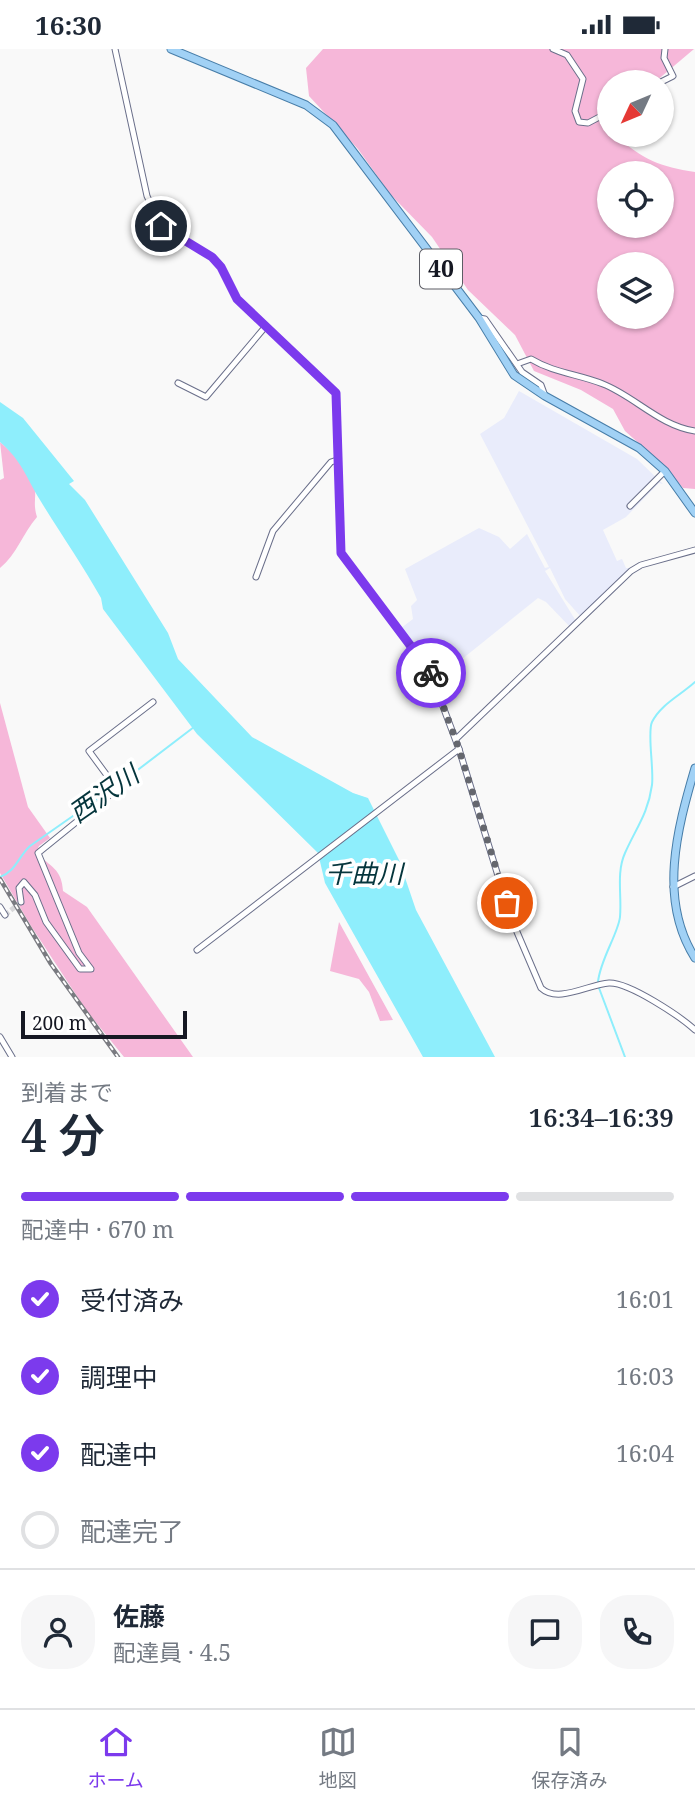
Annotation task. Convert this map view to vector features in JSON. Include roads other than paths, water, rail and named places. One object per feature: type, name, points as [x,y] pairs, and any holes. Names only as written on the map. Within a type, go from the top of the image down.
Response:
[{"type":"main road","name":"40","points":[[171,49],[319,113],[333,125],[479,318],[514,375],[545,396],[639,448],[665,471],[695,513]]},
{"type":"main road","points":[[695,768],[677,839],[673,887],[679,921],[695,958]]},
{"type":"street","points":[[115,49],[153,213],[161,226],[212,257],[221,267],[237,299],[336,393],[341,553],[426,665],[456,739],[511,918],[541,988],[555,994],[613,983],[668,1007],[695,1030]]},
{"type":"street","points":[[553,49],[567,55],[583,79],[575,111],[579,122],[588,123],[597,118]]},
{"type":"street","points":[[665,49],[664,58],[670,70]]},
{"type":"street","points":[[479,318],[485,319],[522,372],[541,385],[545,396]]},
{"type":"street","points":[[178,383],[206,397],[266,326]]},
{"type":"street","points":[[517,363],[531,359],[555,372],[604,384],[658,416],[695,431]]},
{"type":"street","points":[[256,577],[272,531],[331,462],[337,460]]},
{"type":"street","points":[[630,506],[665,471]]},
{"type":"street","points":[[456,739],[631,571],[641,565],[695,550]]},
{"type":"street","points":[[21,902],[19,888],[24,882],[35,895],[46,922],[80,969],[91,969],[79,953],[38,853],[117,789],[89,751],[153,702]]},
{"type":"street","points":[[197,950],[459,749]]},
{"type":"street","points":[[673,887],[695,876]]},
{"type":"street","points":[[0,907],[5,915]]},
{"type":"street","points":[[0,1037],[12,1057]]},
{"type":"water","name":"千曲川","points":[[0,402],[23,418],[74,481],[69,484],[85,500],[168,633],[178,659],[252,737],[353,793],[368,798],[399,860],[416,910],[495,1057],[423,1057],[325,883],[318,853],[197,734],[103,609],[101,598],[23,470],[0,442]]},
{"type":"waterway","points":[[598,982],[620,917],[622,861],[645,813],[650,795],[652,722],[666,705],[695,682]]},
{"type":"waterway","name":"西沢川","points":[[118,785],[194,727]]},
{"type":"waterway","name":"西沢川","points":[[0,877],[13,867],[30,846],[113,788]]},
{"type":"waterway","points":[[599,988],[625,1057]]},
{"type":"tunnel","points":[[5,915],[21,902]]},
{"type":"railway","points":[[0,879],[51,964],[118,1057]]}]
